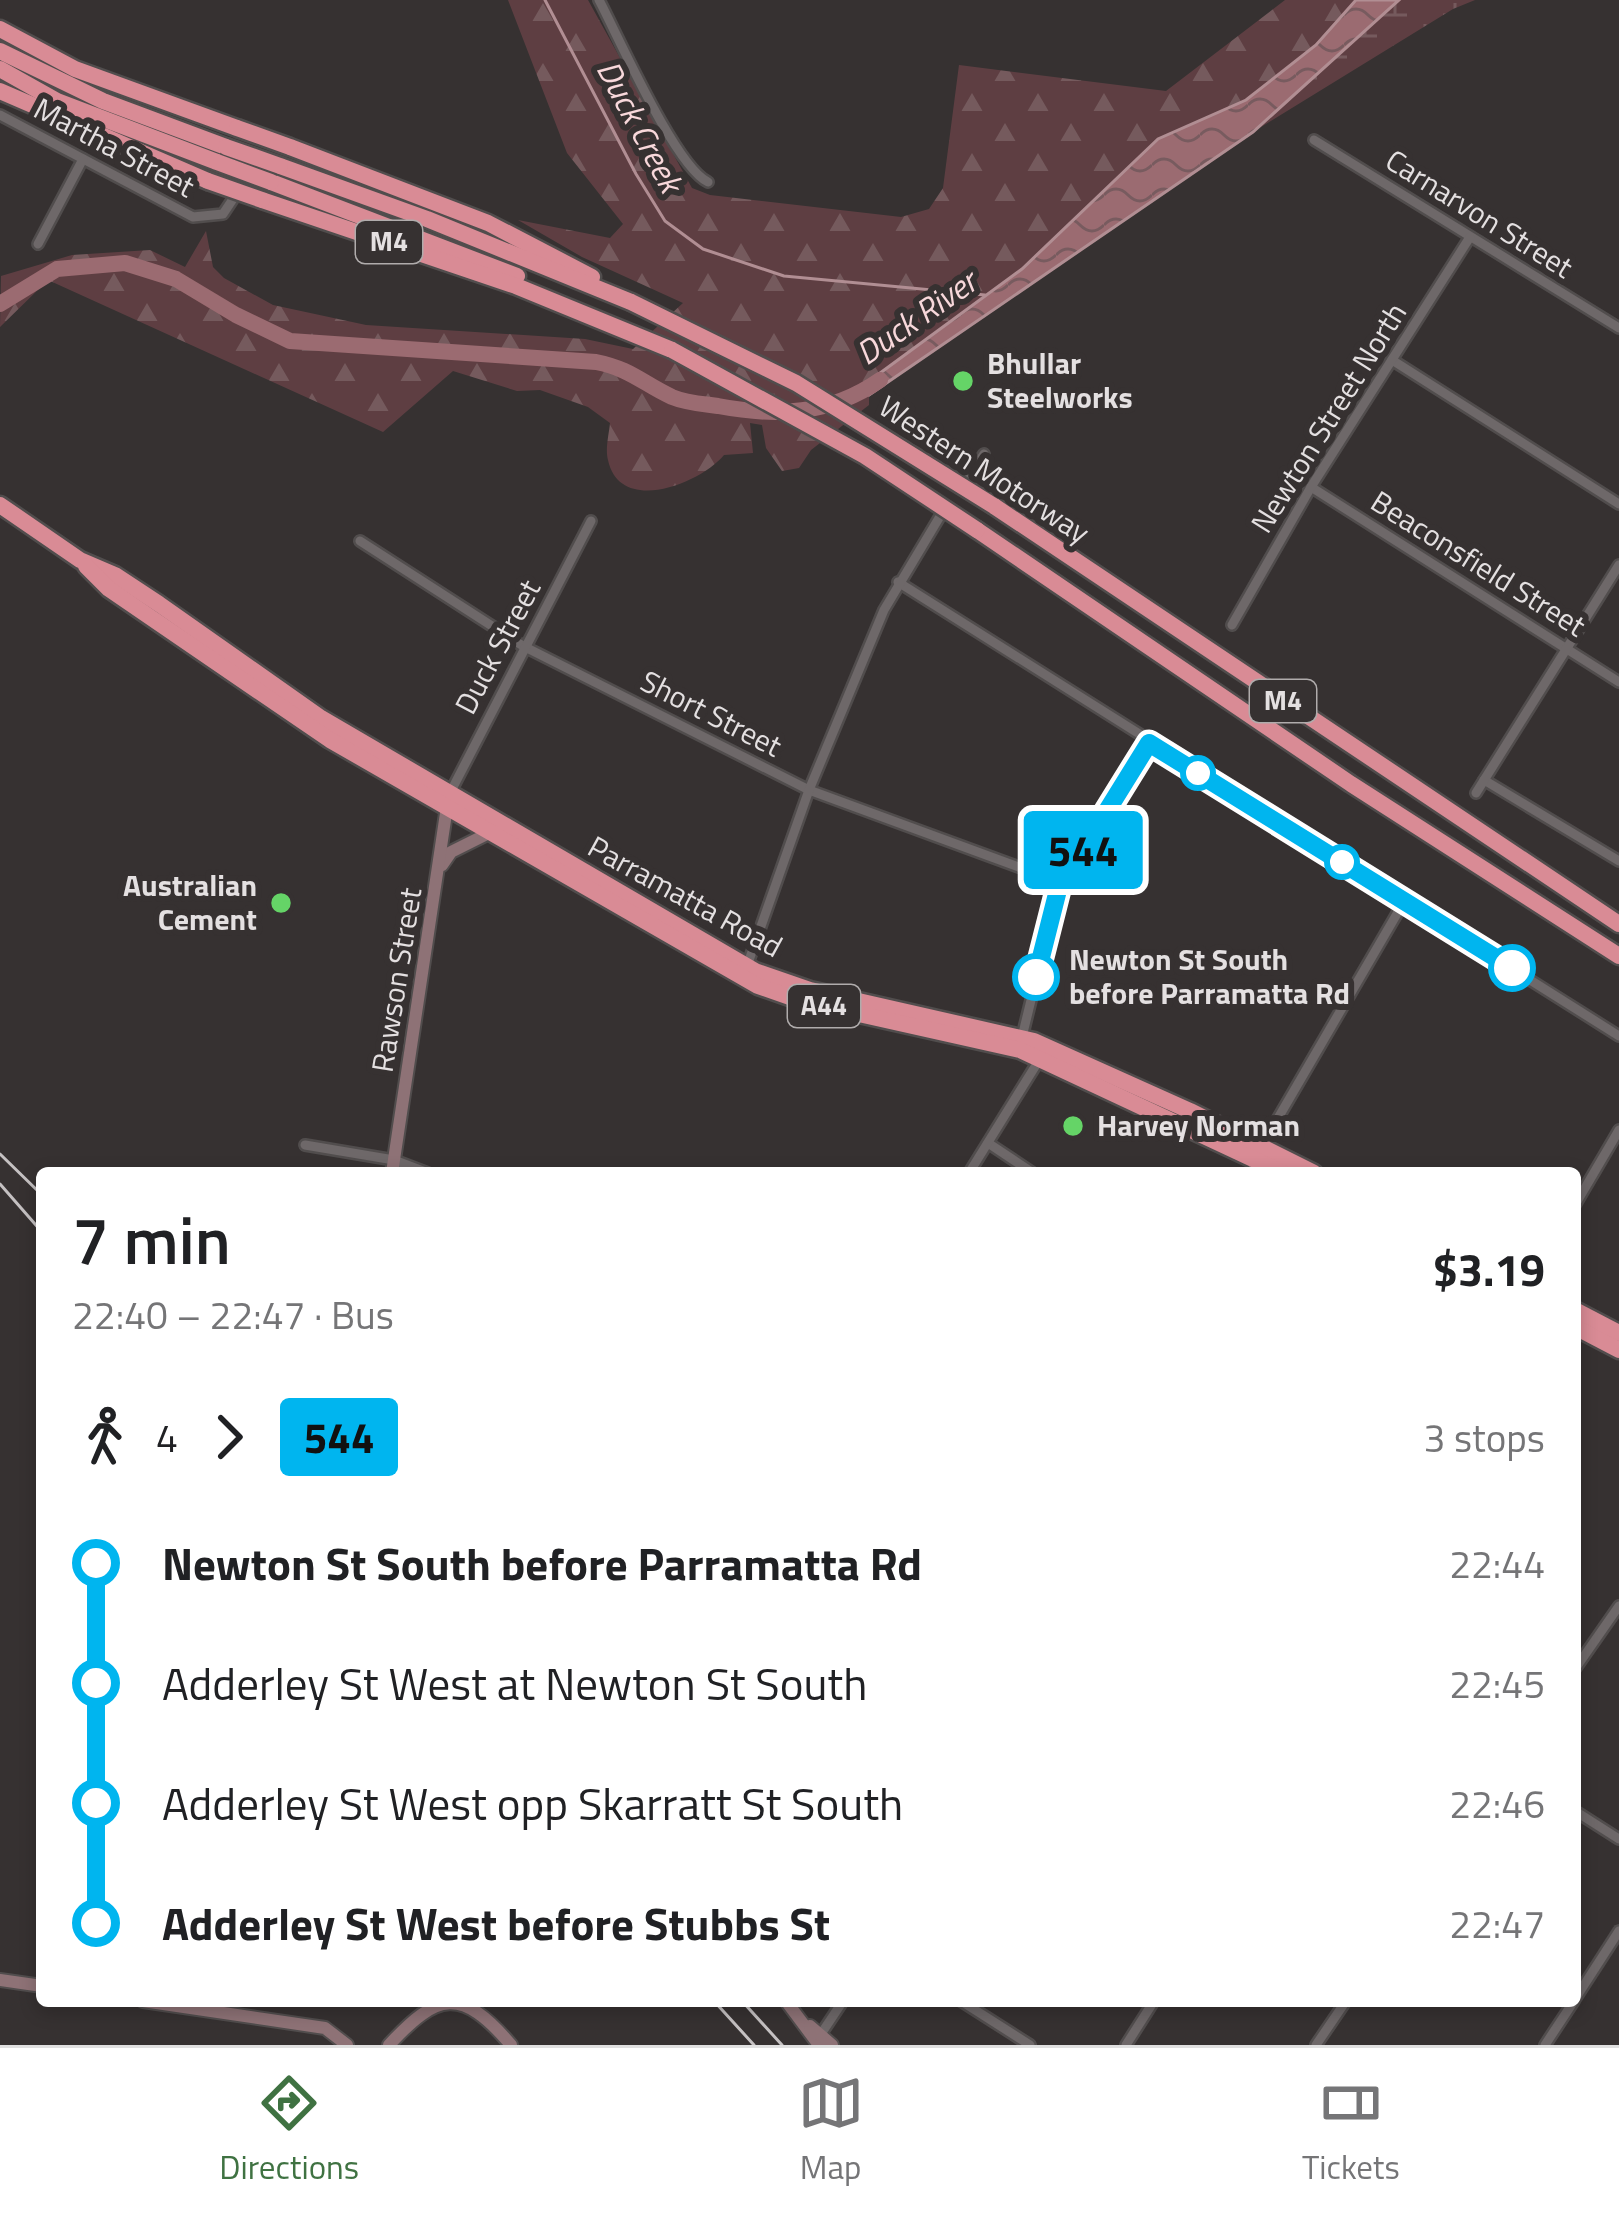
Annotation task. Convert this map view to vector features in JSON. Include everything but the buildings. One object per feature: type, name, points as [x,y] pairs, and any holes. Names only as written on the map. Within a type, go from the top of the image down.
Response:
[{"type":"highway","name":"M4","points":[[0,29],[75,69],[488,223],[574,266],[631,302]]},
{"type":"highway","name":"Western Motorway","points":[[0,51],[222,154]]},
{"type":"highway","name":"Western Motorway","points":[[0,73],[57,101],[276,174],[672,350],[848,446],[1332,771],[1619,956]]},
{"type":"highway","name":"Western Motorway","points":[[0,91],[208,181],[597,314]]},
{"type":"highway","name":"Western Motorway","points":[[276,174],[427,219],[631,302],[796,383],[994,506],[1619,924]]},
{"type":"highway","name":"Parramatta Road","points":[[0,505],[80,560],[115,575],[448,801],[747,966],[811,990],[1043,1052],[1258,1160],[1288,1167]]},
{"type":"highway","name":"Parramatta Road","points":[[448,801],[489,833],[758,986],[801,1001],[1021,1044]]},
{"type":"highway","points":[[1581,1313],[1619,1333]]},
{"type":"highway","points":[[1581,1330],[1619,1350]]},
{"type":"main road","name":"Rawson Street","points":[[393,1166],[448,801]]},
{"type":"main road","points":[[438,872],[451,852],[489,833]]},
{"type":"main road","points":[[0,1980],[36,1985]]},
{"type":"main road","points":[[183,2007],[325,2028],[347,2045]]},
{"type":"main road","points":[[389,2045],[428,2007]]},
{"type":"main road","points":[[464,2007],[511,2045]]},
{"type":"main road","points":[[791,2007],[820,2039],[832,2045]]},
{"type":"street","points":[[599,0],[680,153],[696,176],[708,182]]},
{"type":"street","name":"Martha Street","points":[[0,115],[193,217],[223,214],[233,200]]},
{"type":"street","name":"Carnarvon Street","points":[[1315,140],[1619,328]]},
{"type":"street","points":[[38,244],[83,159]]},
{"type":"street","name":"Newton Street North","points":[[1232,625],[1311,488],[1470,237]]},
{"type":"street","points":[[1392,360],[1619,504]]},
{"type":"street","points":[[968,478],[984,454]]},
{"type":"street","name":"Beaconsfield Street","points":[[1311,488],[1619,682]]},
{"type":"street","points":[[747,966],[809,790],[898,583],[938,518]]},
{"type":"street","name":"Duck Street","points":[[448,801],[523,646],[591,521]]},
{"type":"street","name":"Short Street","points":[[360,541],[523,646],[809,790],[1062,883]]},
{"type":"street","points":[[1476,793],[1619,565]]},
{"type":"street","points":[[898,583],[1619,1036]]},
{"type":"street","points":[[1021,1044],[1054,898],[1149,743]]},
{"type":"street","points":[[1484,780],[1619,861]]},
{"type":"street","points":[[1258,1160],[1405,900]]},
{"type":"street","points":[[973,1167],[1043,1052]]},
{"type":"street","points":[[1581,1195],[1619,1130]]},
{"type":"street","points":[[988,1143],[1024,1167]]},
{"type":"street","points":[[305,1145],[393,1166]]},
{"type":"street","points":[[1581,1661],[1619,1606]]},
{"type":"street","points":[[1581,1814],[1619,1839]]},
{"type":"street","points":[[1581,1989],[1619,1931]]},
{"type":"street","points":[[820,2039],[839,2007]]},
{"type":"street","points":[[970,2007],[1030,2045]]},
{"type":"street","points":[[1126,2045],[1150,2007]]},
{"type":"street","points":[[1316,2045],[1342,2007]]},
{"type":"street","points":[[1545,2045],[1569,2007]]},
{"type":"green space","points":[[508,0],[588,0],[692,188],[710,195],[901,217],[929,209],[943,188],[959,65],[1166,91],[1285,0],[1356,0],[1316,45],[1246,100],[1158,139],[1022,269],[859,391],[869,395],[869,405],[811,450],[799,468],[782,471],[766,448],[762,425],[750,423],[753,453],[724,455],[698,475],[662,489],[628,487],[615,477],[608,460],[610,423],[588,407],[540,390],[517,391],[453,371],[383,432],[48,280],[0,327],[1,276],[72,255],[150,250],[185,267],[206,231],[213,267],[273,305],[366,325],[585,339],[633,349],[683,303],[582,257],[518,220],[610,238],[623,224],[567,153]]},
{"type":"green space","points":[[1399,0],[1475,0],[1253,132]]},
{"type":"water","name":"Duck River","points":[[1356,0],[1399,0],[1253,132],[869,395],[857,390],[1022,269],[1158,139],[1246,100],[1316,45]]},
{"type":"waterway","name":"Duck Creek","points":[[545,0],[665,221],[703,249],[784,276],[985,295]]},
{"type":"waterway","name":"Duck River","points":[[0,304],[57,269],[125,263],[176,279],[290,341],[596,362],[628,372],[677,399],[761,412],[822,407],[880,380]]},
{"type":"railway","points":[[0,1154],[36,1189]]},
{"type":"railway","points":[[0,1184],[36,1225]]},
{"type":"railway","points":[[719,2007],[754,2045]]},
{"type":"railway","points":[[747,2007],[782,2045]]},
{"type":"bus line","name":"544","points":[[1036,977],[1054,898],[1149,743],[1512,968]]},
{"type":"place","name":"Bhullar Steelworks","points":[[963,381]]},
{"type":"place","name":"Australian Cement","points":[[281,903]]},
{"type":"place","name":"Newton St South before Parramatta Rd","points":[[1036,977]]},
{"type":"place","name":"Harvey Norman","points":[[1073,1126]]}]
